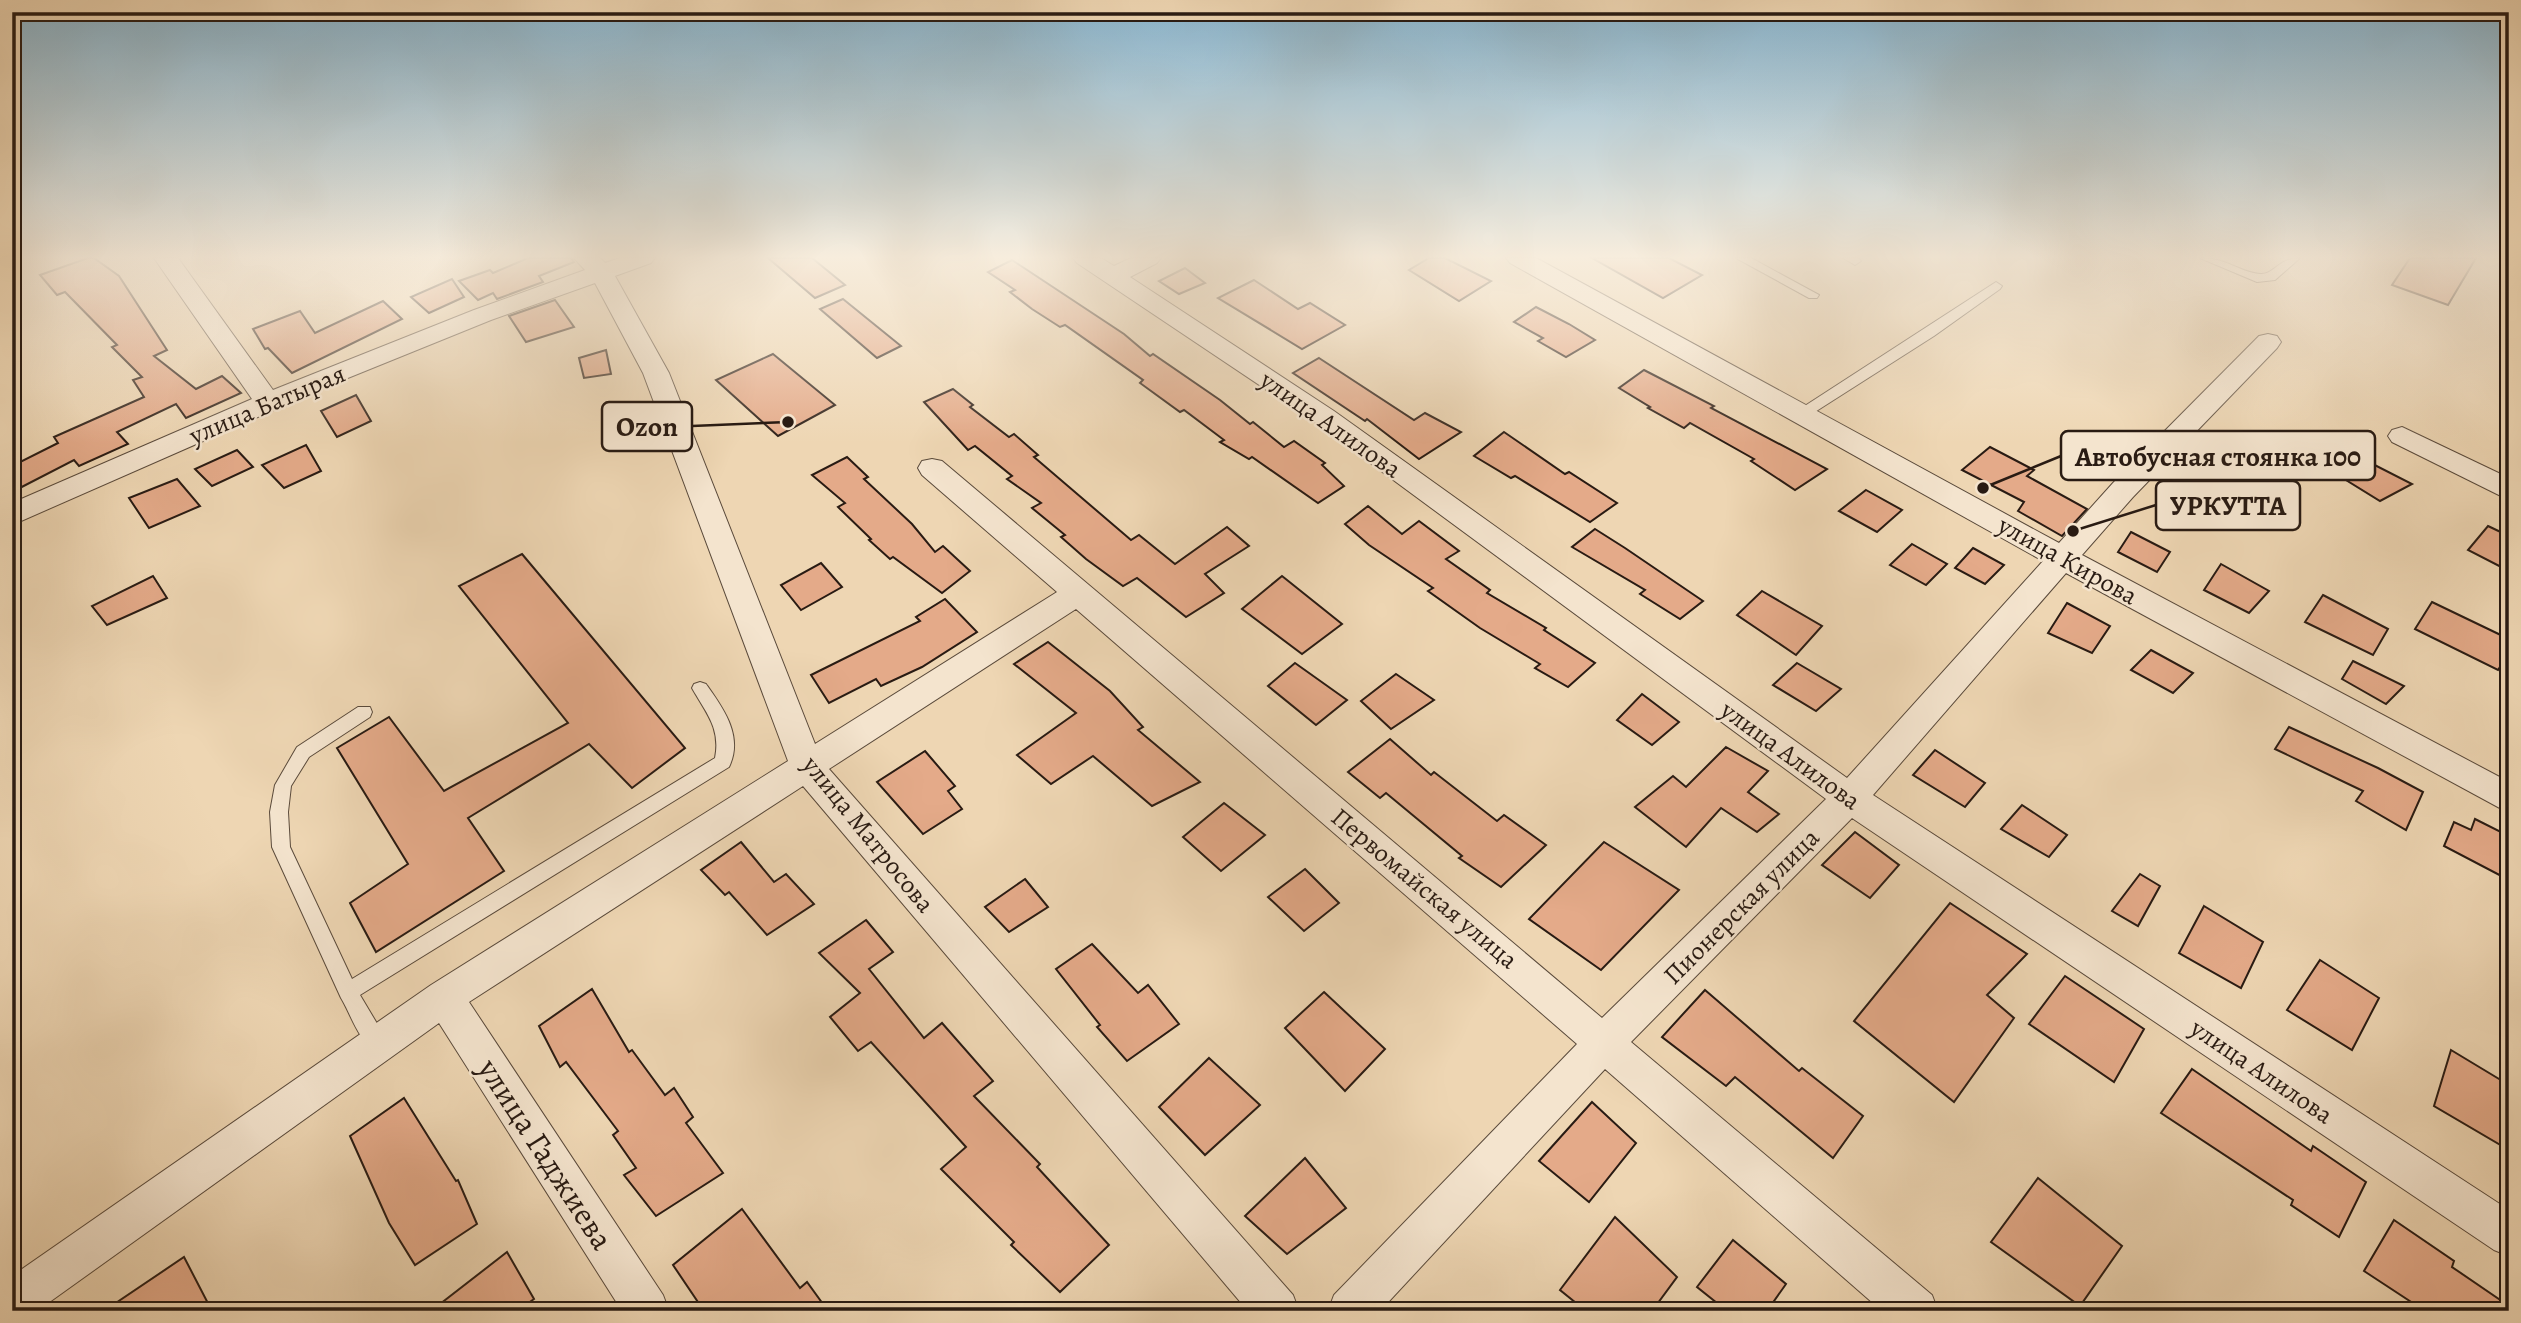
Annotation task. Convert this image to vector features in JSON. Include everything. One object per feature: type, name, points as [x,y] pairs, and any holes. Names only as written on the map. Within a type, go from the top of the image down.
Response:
[{"type":"street","points":[[210,320],[267,401]]},
{"type":"street","name":"улица Батырая","points":[[12,515],[267,401],[462,320]]},
{"type":"street","name":"улица Матросова","points":[[625,320],[656,373],[807,767],[1278,1311]]},
{"type":"street","name":"улица Алилова","points":[[1179,320],[1325,417],[1850,798],[2509,1235]]},
{"type":"street","name":"улица Кирова","points":[[1630,320],[2064,559],[2509,799]]},
{"type":"street","name":"Пионерская улица","points":[[1350,1311],[1605,1042],[1850,798],[2123,491],[2268,342]]},
{"type":"street","points":[[2402,436],[2509,490]]},
{"type":"street","name":"Первомайская улица","points":[[932,468],[1916,1311]]},
{"type":"street","points":[[12,1302],[444,997],[1078,593]]},
{"type":"street","name":"улица Гаджиева","points":[[444,997],[647,1311]]},
{"type":"lane","points":[[1802,414],[1949,320]]},
{"type":"lane","points":[[348,992],[723,762],[728,741],[720,719],[700,688]]},
{"type":"lane","points":[[364,712],[303,752],[283,785],[279,812],[281,847],[359,1016],[378,1042]]},
{"type":"building","points":[[92,320],[147,320],[167,350],[154,356],[196,389],[222,376],[241,393],[186,418],[176,404],[117,432],[128,444],[79,466],[74,460],[12,492],[12,466],[58,443],[54,437],[144,397],[133,380],[142,377],[112,347],[117,345]]},
{"type":"building","points":[[277,320],[306,320],[315,333],[343,320],[400,320],[292,373],[268,348],[265,349],[253,329]]},
{"type":"building","points":[[511,320],[569,320],[574,327],[526,342]]},
{"type":"building","points":[[832,320],[869,320],[901,346],[877,358]]},
{"type":"building","points":[[1049,320],[1102,320],[1150,356],[1153,354],[1220,400],[1250,424],[1253,422],[1284,447],[1294,441],[1325,463],[1322,465],[1344,486],[1318,503],[1252,457],[1249,459],[1220,442],[1224,440],[1184,410],[1180,412],[1140,383],[1143,380],[1065,325],[1060,327]]},
{"type":"building","points":[[1254,320],[1337,320],[1345,325],[1302,349]]},
{"type":"building","points":[[1561,320],[1595,340],[1566,357],[1538,341],[1543,338],[1514,322]]},
{"type":"building","points":[[606,350],[611,374],[584,378],[579,358]]},
{"type":"building","points":[[773,354],[835,405],[778,436],[716,380]]},
{"type":"building","points":[[1319,358],[1414,420],[1425,413],[1461,432],[1419,459],[1367,419],[1365,421],[1293,373]]},
{"type":"building","points":[[1644,370],[1827,469],[1795,490],[1751,461],[1754,459],[1690,423],[1684,428],[1619,388]]},
{"type":"building","points":[[953,389],[973,405],[970,407],[1009,437],[1014,434],[1038,455],[1034,457],[1131,540],[1139,535],[1175,564],[1227,527],[1249,546],[1205,574],[1224,593],[1186,617],[1137,578],[1123,586],[1086,559],[1061,537],[1065,535],[1032,508],[1041,503],[1007,479],[1012,476],[975,446],[968,450],[924,402]]},
{"type":"building","points":[[356,395],[371,421],[337,437],[321,411]]},
{"type":"building","points":[[1504,432],[1565,474],[1569,472],[1617,503],[1590,522],[1515,476],[1511,478],[1474,456]]},
{"type":"building","points":[[306,445],[321,471],[284,488],[262,465]]},
{"type":"building","points":[[1990,447],[2034,470],[2027,476],[2087,509],[2062,536],[2018,511],[2024,502],[1962,470]]},
{"type":"building","points":[[237,450],[253,467],[212,486],[195,469]]},
{"type":"building","points":[[2357,456],[2412,484],[2380,501],[2333,472]]},
{"type":"building","points":[[847,457],[868,477],[864,479],[912,524],[935,552],[943,546],[970,571],[942,593],[893,557],[890,559],[869,540],[871,539],[838,507],[845,503],[812,475]]},
{"type":"building","points":[[177,479],[200,506],[149,528],[129,498]]},
{"type":"building","points":[[1866,490],[1902,510],[1877,532],[1839,511]]},
{"type":"building","points":[[1368,506],[1402,534],[1419,521],[1459,551],[1446,559],[1490,590],[1487,593],[1546,628],[1544,630],[1595,663],[1568,687],[1535,668],[1540,664],[1480,628],[1428,591],[1433,588],[1369,545],[1345,524]]},
{"type":"building","points":[[2488,526],[2509,536],[2509,571],[2468,550]]},
{"type":"building","points":[[1595,529],[1703,601],[1680,619],[1640,594],[1645,590],[1572,547]]},
{"type":"building","points":[[2131,532],[2170,552],[2157,572],[2118,552]]},
{"type":"building","points":[[1912,544],[1947,564],[1926,585],[1890,565]]},
{"type":"building","points":[[1973,548],[2004,565],[1985,584],[1955,568]]},
{"type":"building","points":[[522,554],[685,748],[632,788],[589,744],[468,818],[504,871],[376,952],[350,903],[408,864],[337,748],[389,717],[444,791],[568,723],[459,586]]},
{"type":"building","points":[[821,563],[842,587],[801,610],[781,585]]},
{"type":"building","points":[[2221,564],[2269,591],[2249,613],[2204,590]]},
{"type":"building","points":[[153,576],[167,598],[107,625],[92,606]]},
{"type":"building","points":[[1282,576],[1342,624],[1302,654],[1242,609]]},
{"type":"building","points":[[1762,591],[1822,626],[1796,655],[1737,615]]},
{"type":"building","points":[[2323,595],[2388,629],[2373,655],[2305,622]]},
{"type":"building","points":[[945,599],[977,632],[922,667],[881,686],[876,679],[829,703],[811,675],[920,621],[916,617]]},
{"type":"building","points":[[2432,602],[2509,639],[2509,653],[2498,670],[2415,629]]},
{"type":"building","points":[[2067,603],[2110,626],[2092,653],[2048,633]]},
{"type":"building","points":[[1048,642],[1110,691],[1143,727],[1138,730],[1200,782],[1152,806],[1093,756],[1051,784],[1017,755],[1076,713],[1014,664]]},
{"type":"building","points":[[2151,650],[2193,673],[2173,693],[2131,670]]},
{"type":"building","points":[[2353,661],[2404,686],[2386,704],[2342,679]]},
{"type":"building","points":[[1295,663],[1347,700],[1316,725],[1268,686]]},
{"type":"building","points":[[1797,663],[1841,689],[1816,711],[1773,685]]},
{"type":"building","points":[[1396,674],[1434,700],[1391,729],[1361,701]]},
{"type":"building","points":[[1642,694],[1679,722],[1652,745],[1617,720]]},
{"type":"building","points":[[2289,727],[2423,792],[2406,830],[2356,801],[2363,791],[2275,749]]},
{"type":"building","points":[[1390,739],[1431,775],[1434,772],[1497,821],[1504,815],[1546,845],[1501,887],[1459,858],[1462,856],[1386,793],[1380,798],[1348,772]]},
{"type":"building","points":[[1726,747],[1768,771],[1748,792],[1779,814],[1757,832],[1721,808],[1686,847],[1635,807],[1673,776],[1686,787]]},
{"type":"building","points":[[1935,750],[1985,783],[1965,807],[1913,775]]},
{"type":"building","points":[[925,751],[955,786],[948,791],[962,809],[923,834],[877,782]]},
{"type":"building","points":[[1224,803],[1265,835],[1221,871],[1183,837]]},
{"type":"building","points":[[2022,805],[2067,835],[2049,857],[2001,829]]},
{"type":"building","points":[[2475,819],[2509,836],[2509,880],[2444,846],[2454,822],[2471,830]]},
{"type":"building","points":[[1855,832],[1899,865],[1870,898],[1822,865]]},
{"type":"building","points":[[741,842],[774,882],[786,874],[814,904],[767,935],[729,892],[725,895],[701,870]]},
{"type":"building","points":[[1604,842],[1679,890],[1601,970],[1529,919]]},
{"type":"building","points":[[1305,869],[1339,903],[1304,931],[1268,897]]},
{"type":"building","points":[[2140,874],[2160,886],[2138,926],[2112,911]]},
{"type":"building","points":[[1025,879],[1048,907],[1009,932],[985,907]]},
{"type":"building","points":[[1950,903],[2027,954],[1987,995],[2014,1018],[1954,1102],[1854,1021]]},
{"type":"building","points":[[2204,906],[2263,942],[2241,988],[2179,953]]},
{"type":"building","points":[[866,920],[893,952],[869,969],[924,1038],[942,1023],[993,1081],[974,1096],[1040,1164],[1037,1167],[1109,1245],[1060,1292],[1011,1245],[1014,1242],[941,1169],[966,1147],[871,1042],[858,1051],[830,1017],[860,993],[819,953]]},
{"type":"building","points":[[1092,944],[1138,993],[1148,985],[1179,1024],[1127,1061],[1097,1027],[1100,1025],[1056,969]]},
{"type":"building","points":[[2320,960],[2379,998],[2352,1050],[2287,1010]]},
{"type":"building","points":[[2065,976],[2144,1029],[2114,1082],[2029,1024]]},
{"type":"building","points":[[592,989],[629,1052],[632,1050],[665,1095],[674,1088],[693,1117],[686,1123],[723,1173],[656,1216],[624,1175],[636,1168],[613,1135],[618,1131],[566,1062],[560,1067],[539,1026]]},
{"type":"building","points":[[1705,990],[1799,1071],[1802,1068],[1863,1116],[1833,1158],[1735,1077],[1726,1086],[1662,1037]]},
{"type":"building","points":[[1324,992],[1385,1049],[1345,1091],[1285,1028]]},
{"type":"building","points":[[2451,1050],[2509,1085],[2509,1150],[2434,1106]]},
{"type":"building","points":[[1209,1058],[1260,1105],[1205,1155],[1159,1107]]},
{"type":"building","points":[[2192,1069],[2311,1151],[2313,1146],[2366,1182],[2339,1237],[2291,1205],[2293,1200],[2161,1113]]},
{"type":"building","points":[[404,1098],[456,1181],[458,1180],[477,1224],[415,1265],[389,1223],[350,1136]]},
{"type":"building","points":[[1592,1102],[1636,1143],[1589,1202],[1539,1161]]},
{"type":"building","points":[[1305,1158],[1346,1208],[1287,1254],[1245,1216]]},
{"type":"building","points":[[2038,1178],[2122,1246],[2080,1306],[1991,1242]]},
{"type":"building","points":[[742,1209],[800,1288],[807,1282],[828,1311],[704,1311],[673,1265]]},
{"type":"building","points":[[1615,1217],[1677,1277],[1652,1311],[1586,1311],[1560,1290]]},
{"type":"building","points":[[2394,1220],[2454,1261],[2452,1267],[2509,1306],[2509,1311],[2425,1311],[2364,1271]]},
{"type":"building","points":[[1733,1240],[1786,1284],[1767,1311],[1727,1311],[1697,1287]]},
{"type":"building","points":[[507,1252],[534,1299],[517,1311],[431,1311]]},
{"type":"building","points":[[184,1257],[212,1311],[104,1311]]},
{"type":"place","name":"Ozon","points":[[788,422]]},
{"type":"place","name":"Автобусная стоянка 100","points":[[1983,488]]},
{"type":"place","name":"УРКУТТА","points":[[2073,531]]}]
